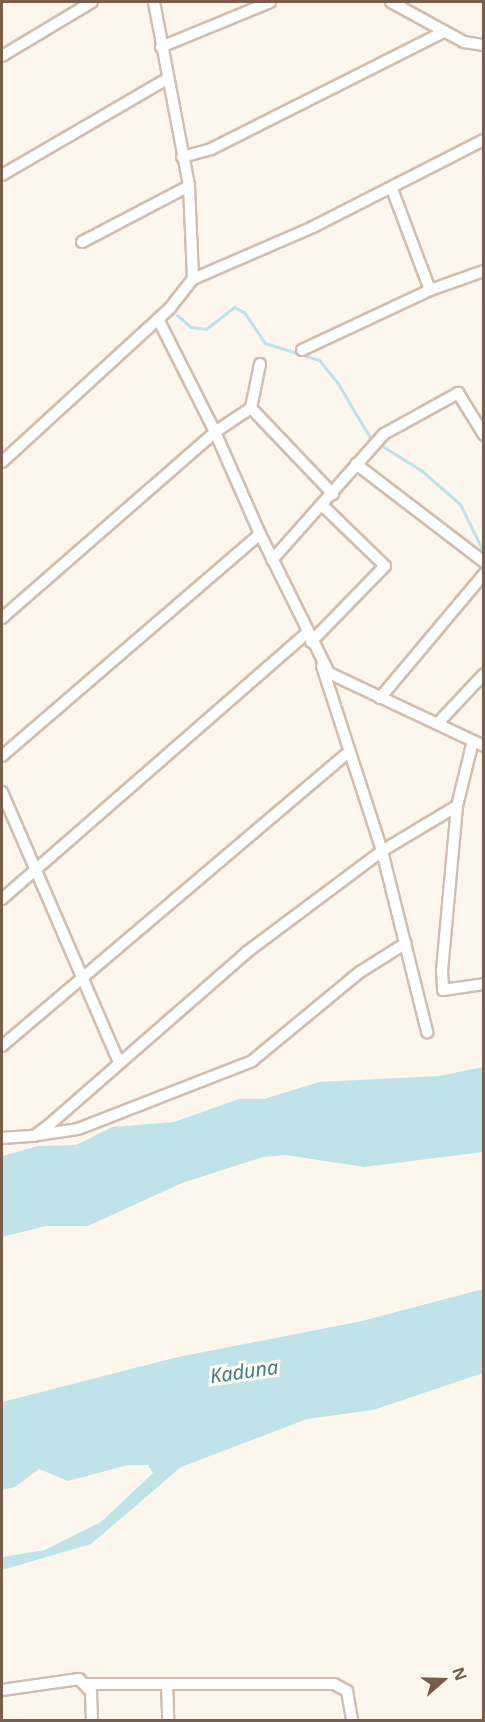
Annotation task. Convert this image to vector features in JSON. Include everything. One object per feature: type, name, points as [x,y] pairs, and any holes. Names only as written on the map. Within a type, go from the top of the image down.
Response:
[{"type":"street","points":[[2,56],[92,2]]},
{"type":"street","points":[[153,2],[189,186],[193,279]]},
{"type":"street","points":[[161,47],[270,2]]},
{"type":"street","points":[[391,2],[444,32],[483,45]]},
{"type":"street","points":[[182,157],[211,149],[444,32]]},
{"type":"street","points":[[2,176],[167,79]]},
{"type":"street","points":[[2,462],[158,319],[193,279],[230,267],[392,189],[483,140]]},
{"type":"street","points":[[82,242],[189,186]]},
{"type":"street","points":[[392,189],[430,290]]},
{"type":"street","points":[[302,350],[430,290],[483,271]]},
{"type":"street","points":[[158,319],[215,432],[322,666],[347,753],[382,851],[427,1032]]},
{"type":"street","points":[[2,618],[215,432],[251,408],[260,364]]},
{"type":"street","points":[[272,560],[323,506],[356,464],[384,434],[458,393],[483,435]]},
{"type":"street","points":[[251,408],[333,494]]},
{"type":"street","points":[[356,464],[483,562]]},
{"type":"street","points":[[2,899],[309,638],[385,566],[323,506]]},
{"type":"street","points":[[2,756],[260,534]]},
{"type":"street","points":[[380,698],[483,574]]},
{"type":"street","points":[[322,666],[380,698],[438,723],[472,745],[483,746]]},
{"type":"street","points":[[438,723],[483,674]]},
{"type":"street","points":[[472,745],[457,806],[443,990],[483,984]]},
{"type":"street","points":[[2,1046],[347,753]]},
{"type":"street","points":[[2,792],[119,1063]]},
{"type":"street","points":[[34,1136],[247,952],[382,851],[457,806]]},
{"type":"street","points":[[2,1137],[34,1136],[78,1129],[252,1061],[360,972],[406,943]]},
{"type":"street","points":[[2,1690],[79,1679],[86,1684],[334,1684],[347,1691],[352,1720]]},
{"type":"street","points":[[86,1684],[92,1720]]},
{"type":"street","points":[[167,1684],[168,1720]]},
{"type":"water","points":[[483,1067],[483,1152],[364,1167],[286,1155],[263,1157],[182,1183],[88,1226],[46,1226],[2,1237],[2,1156],[38,1146],[76,1145],[112,1127],[174,1122],[239,1099],[264,1099],[319,1082],[439,1076]]},
{"type":"water","name":"Kaduna","points":[[483,1289],[483,1373],[373,1410],[307,1419],[181,1467],[91,1544],[2,1570],[2,1557],[45,1550],[101,1522],[153,1473],[148,1465],[128,1465],[68,1481],[39,1469],[15,1487],[2,1490],[2,1402],[178,1357],[362,1321]]},
{"type":"waterway","points":[[177,315],[191,327],[206,329],[234,307],[244,312],[265,343],[319,360],[337,382],[372,441]]},
{"type":"waterway","points":[[379,444],[422,471],[460,504],[484,553]]}]
